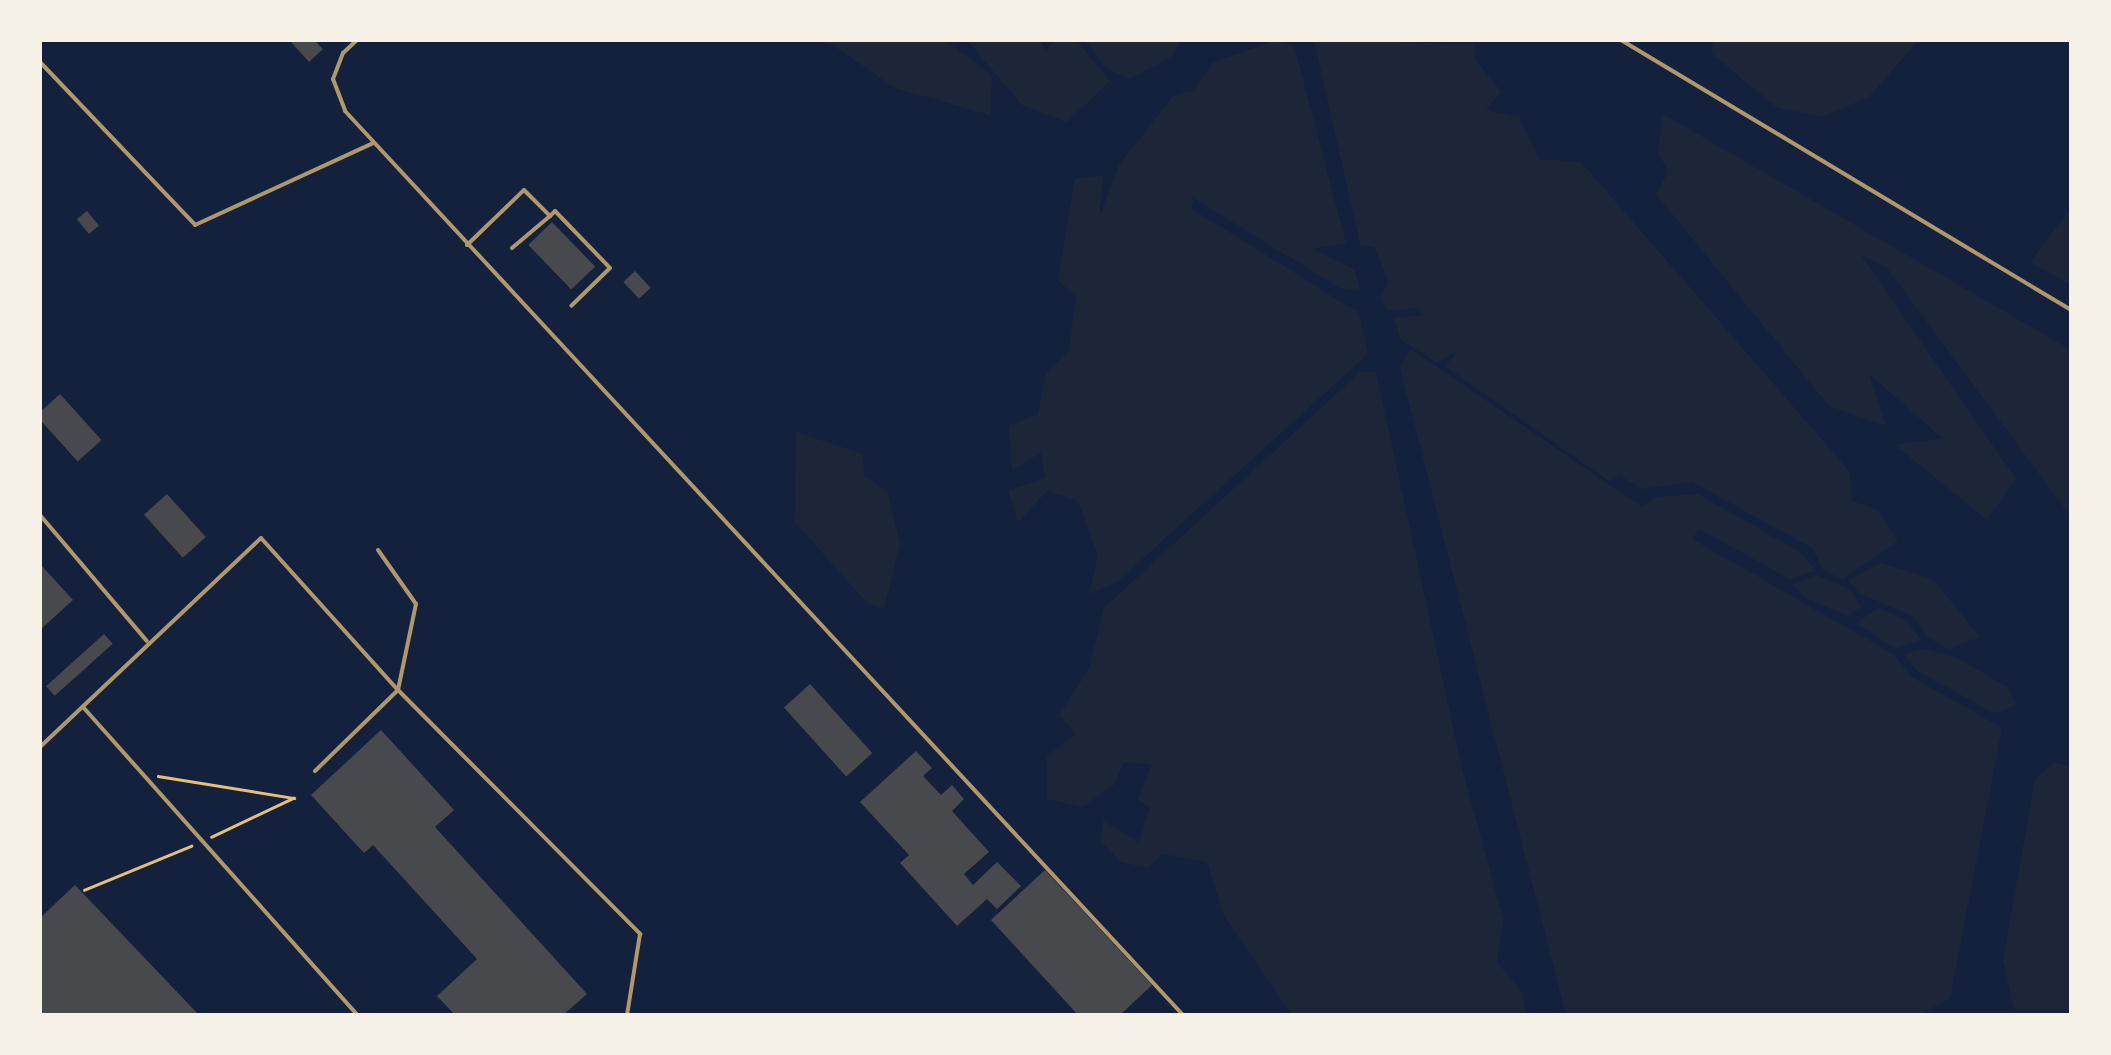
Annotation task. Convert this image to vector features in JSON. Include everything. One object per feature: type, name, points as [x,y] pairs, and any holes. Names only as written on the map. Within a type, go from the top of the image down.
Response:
[{"type":"lane","points":[[357,40],[343,52],[333,79],[345,111],[1183,1015]]},
{"type":"lane","points":[[1621,40],[2071,310]]},
{"type":"lane","points":[[40,62],[195,225],[373,143]]},
{"type":"lane","points":[[467,245],[524,190],[550,216]]},
{"type":"lane","points":[[512,248],[555,211],[610,268],[571,306]]},
{"type":"lane","points":[[40,515],[147,641]]},
{"type":"lane","points":[[40,747],[147,641],[260,538],[398,690],[640,934],[628,1015]]},
{"type":"lane","points":[[315,771],[398,690],[416,604],[378,550]]},
{"type":"lane","points":[[82,707],[357,1015]]},
{"type":"shaded area","points":[[825,40],[945,40],[992,75],[990,115],[895,88]]},
{"type":"shaded area","points":[[967,40],[1039,40],[1046,50],[1056,40],[1076,40],[1110,81],[1067,122],[1022,105]]},
{"type":"shaded area","points":[[1085,40],[1182,40],[1171,57],[1129,79],[1106,68]]},
{"type":"shaded area","points":[[1276,40],[1294,46],[1346,243],[1312,249],[1355,270],[1360,291],[1340,288],[1193,198],[1192,209],[1359,313],[1368,354],[1117,582],[1089,594],[1098,556],[1078,501],[1047,491],[1018,522],[1008,491],[1045,478],[1041,453],[1012,470],[1009,426],[1038,414],[1046,373],[1069,351],[1076,297],[1058,280],[1075,179],[1103,175],[1099,218],[1119,165],[1174,95],[1193,90],[1214,62]]},
{"type":"shaded area","points":[[1314,40],[1475,44],[1475,60],[1501,91],[1486,110],[1519,117],[1539,159],[1581,162],[1850,472],[1852,501],[1878,510],[1898,541],[1843,579],[1824,571],[1812,548],[1692,482],[1642,489],[1619,475],[1610,482],[1445,366],[1458,351],[1437,363],[1401,340],[1394,318],[1424,315],[1415,308],[1388,311],[1380,299],[1388,282],[1375,248],[1360,244]]},
{"type":"shaded area","points":[[1714,40],[1919,40],[1869,97],[1822,117],[1776,107],[1711,53]]},
{"type":"shaded area","points":[[1663,114],[2071,350],[2071,517],[1887,268],[1861,255],[2016,479],[1987,520],[1895,445],[1942,438],[1869,374],[1886,426],[1829,406],[1656,194],[1668,172],[1658,151]]},
{"type":"shaded area","points":[[2071,207],[2071,285],[2030,262]]},
{"type":"shaded area","points":[[1411,349],[1642,507],[1655,497],[1698,494],[1800,552],[1816,570],[1790,579],[1699,529],[1692,539],[1895,655],[1910,676],[2002,728],[1950,998],[1920,1015],[1566,1015],[1400,368]]},
{"type":"shaded area","points":[[1360,372],[1376,372],[1461,764],[1503,919],[1497,962],[1522,992],[1526,1015],[1292,1015],[1224,916],[1207,862],[1163,854],[1148,868],[1121,862],[1100,840],[1103,821],[1139,842],[1150,808],[1138,799],[1152,764],[1123,763],[1115,784],[1083,807],[1047,799],[1047,756],[1076,734],[1059,715],[1089,669],[1104,608]]},
{"type":"shaded area","points":[[796,432],[863,454],[864,476],[887,491],[900,543],[884,609],[867,603],[795,522]]},
{"type":"shaded area","points":[[1881,563],[1933,579],[1980,637],[1948,649],[1929,638],[1912,616],[1859,593],[1848,580]]},
{"type":"shaded area","points":[[1817,575],[1851,590],[1861,607],[1848,616],[1805,598],[1792,584]]},
{"type":"shaded area","points":[[1879,608],[1906,620],[1921,640],[1896,649],[1856,623]]},
{"type":"shaded area","points":[[1926,649],[1957,658],[2009,688],[2016,706],[1994,713],[1917,671],[1904,654]]},
{"type":"shaded area","points":[[2054,762],[2071,767],[2071,1009],[2014,1009],[2003,961],[2035,779]]},
{"type":"building","points":[[289,40],[314,40],[323,49],[309,62]]},
{"type":"building","points":[[87,211],[99,226],[89,234],[77,219]]},
{"type":"building","points":[[552,222],[595,267],[571,290],[528,245]]},
{"type":"building","points":[[635,271],[651,288],[639,299],[623,282]]},
{"type":"building","points":[[60,394],[101,440],[78,461],[40,420],[40,412]]},
{"type":"building","points":[[167,494],[206,537],[183,558],[144,515]]},
{"type":"building","points":[[40,564],[73,600],[40,630]]},
{"type":"building","points":[[104,634],[113,644],[55,696],[46,686]]},
{"type":"building","points":[[810,684],[872,753],[846,777],[784,707]]},
{"type":"building","points":[[381,730],[454,810],[435,827],[587,994],[563,1015],[455,1015],[437,996],[477,959],[373,845],[364,853],[311,795]]},
{"type":"building","points":[[916,751],[932,768],[923,776],[941,795],[952,785],[964,799],[952,811],[989,852],[964,874],[973,885],[997,862],[1021,886],[997,909],[987,899],[957,926],[900,863],[909,855],[860,802]]},
{"type":"building","points":[[1045,870],[1152,985],[1120,1015],[1078,1015],[991,920]]},
{"type":"building","points":[[75,885],[199,1015],[40,1015],[40,918]]}]
